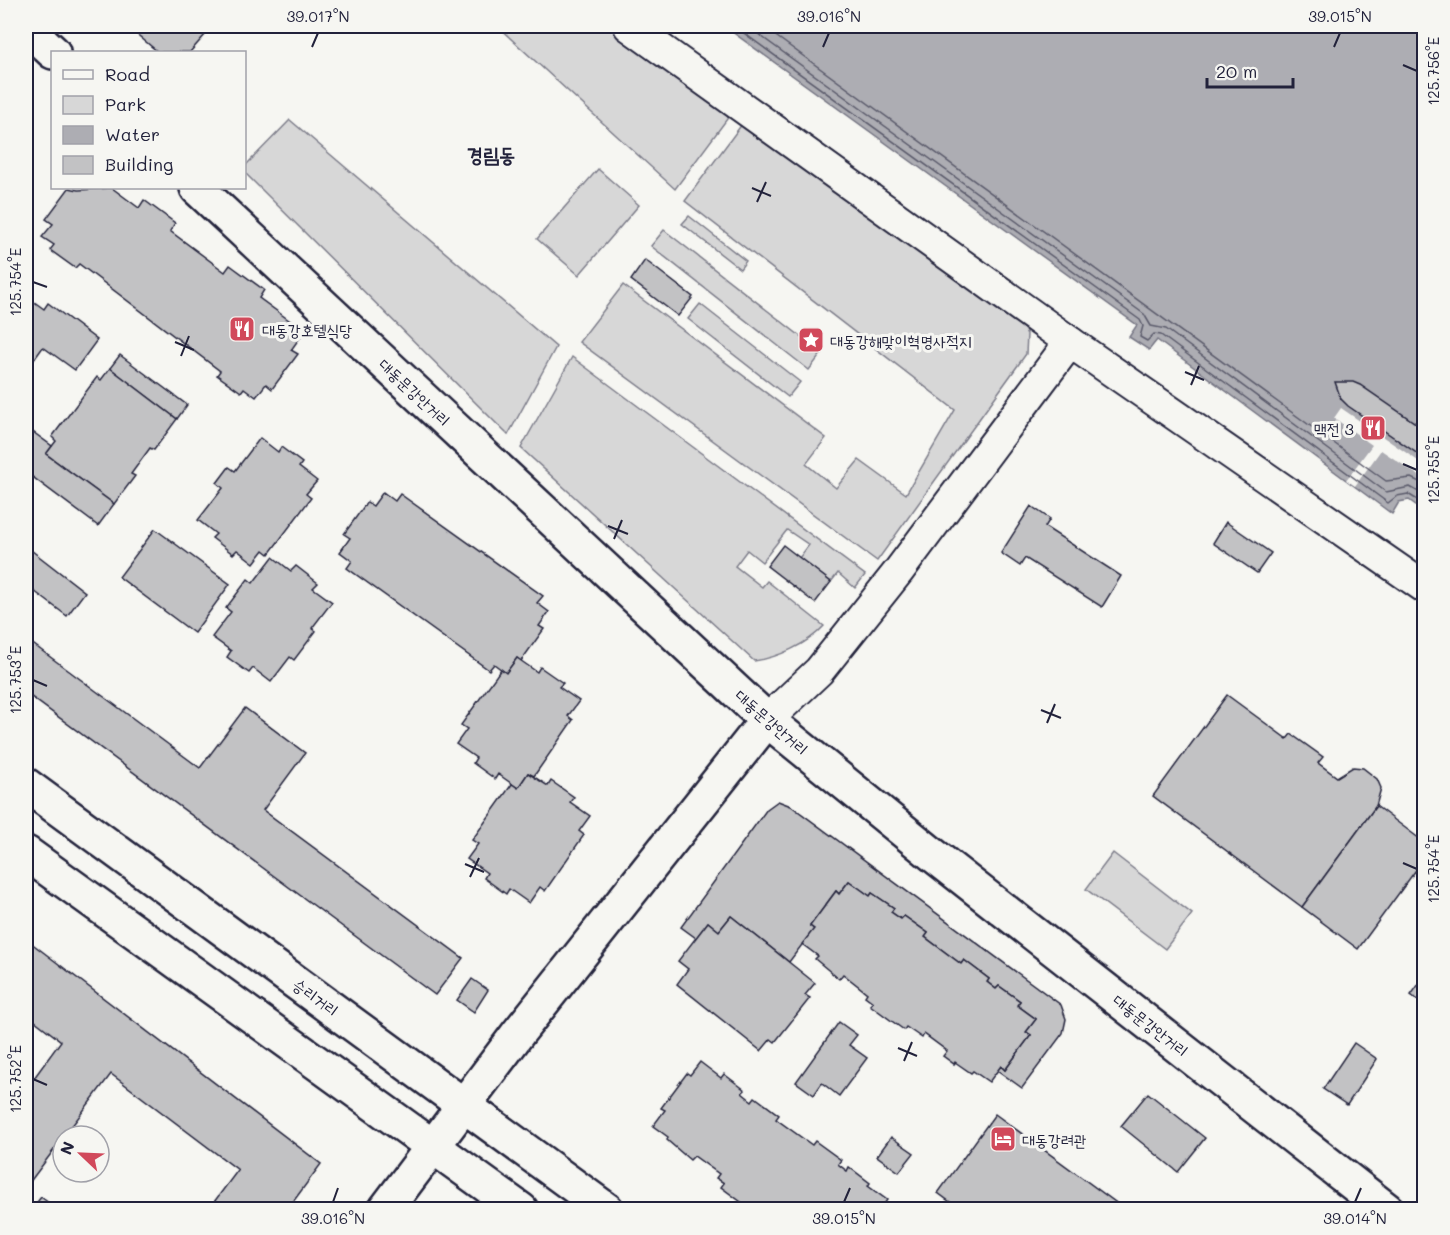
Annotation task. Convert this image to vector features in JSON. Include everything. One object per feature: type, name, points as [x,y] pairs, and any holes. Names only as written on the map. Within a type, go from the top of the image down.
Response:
[{"type":"street","points":[[629,26],[1070,342],[1425,587]]},
{"type":"street","points":[[26,27],[52,51]]},
{"type":"street","name":"대동문강안거리","points":[[198,189],[767,720],[932,854],[1387,1209]]},
{"type":"street","points":[[385,1209],[767,720],[819,671],[855,626],[1070,342]]},
{"type":"street","name":"승리거리","points":[[26,785],[607,1209]]},
{"type":"street","points":[[26,853],[521,1209]]},
{"type":"green space","points":[[497,26],[617,26],[733,111],[675,189]]},
{"type":"green space","points":[[290,120],[556,347],[508,435],[246,174],[246,165]]},
{"type":"green space","points":[[745,120],[1019,321],[1027,334],[1026,354],[877,561],[579,342],[623,285],[826,438],[806,464],[836,488],[859,460],[906,494],[955,410],[685,201]]},
{"type":"green space","points":[[598,169],[639,205],[579,275],[537,239]]},
{"type":"green space","points":[[689,216],[746,261],[740,269],[682,224]]},
{"type":"green space","points":[[664,230],[822,353],[809,370],[651,246]]},
{"type":"green space","points":[[700,304],[800,382],[788,397],[688,319]]},
{"type":"green space","points":[[572,357],[865,575],[855,588],[838,573],[831,582],[799,558],[809,545],[787,530],[762,562],[747,550],[735,566],[762,587],[767,581],[824,626],[817,633],[792,649],[754,661],[521,448]]},
{"type":"green space","points":[[1113,853],[1192,914],[1165,949],[1086,889]]},
{"type":"water","points":[[724,26],[1424,26],[1424,511],[1409,500],[1399,502],[1392,514],[1157,340],[1149,350],[1129,337],[1137,325]]},
{"type":"pier","points":[[1341,408],[1424,465],[1424,479],[1381,450],[1355,486],[1346,480],[1372,445],[1334,418]]},
{"type":"building","points":[[127,26],[194,26],[205,35],[191,51],[157,51]]},
{"type":"building","points":[[68,189],[113,189],[139,208],[144,200],[175,223],[170,231],[225,272],[230,265],[264,290],[259,298],[293,323],[289,327],[301,336],[291,350],[298,354],[272,389],[266,384],[256,397],[244,388],[241,392],[217,375],[220,371],[79,264],[75,268],[50,250],[54,245],[42,237],[53,224],[46,219]]},
{"type":"building","points":[[645,260],[693,297],[678,316],[631,280]]},
{"type":"building","points":[[26,296],[44,309],[48,303],[97,340],[75,370],[43,347],[26,371]]},
{"type":"building","points":[[120,355],[187,405],[177,419],[110,368]]},
{"type":"building","points":[[110,368],[177,419],[154,450],[150,448],[131,474],[135,476],[114,504],[46,454],[56,441],[52,437],[97,377],[101,380]]},
{"type":"building","points":[[1335,382],[1353,382],[1360,385],[1424,429],[1424,458],[1348,406],[1341,399]]},
{"type":"building","points":[[26,427],[52,446],[46,454],[114,504],[98,526],[26,472]]},
{"type":"building","points":[[260,438],[278,452],[281,447],[302,463],[299,467],[317,481],[306,494],[311,498],[269,554],[264,550],[254,563],[237,550],[233,554],[212,538],[216,534],[198,520],[223,488],[217,483],[229,467],[235,471]]},
{"type":"building","points":[[383,492],[395,501],[400,494],[543,596],[537,603],[549,612],[539,626],[544,629],[521,661],[517,658],[506,673],[494,664],[489,670],[347,568],[352,561],[340,552],[350,538],[344,534],[367,502],[373,506]]},
{"type":"building","points":[[1031,506],[1050,519],[1045,527],[1121,576],[1102,607],[1025,558],[1020,566],[1001,553]]},
{"type":"building","points":[[1226,522],[1271,553],[1257,573],[1213,543]]},
{"type":"building","points":[[155,529],[230,584],[194,633],[119,577]]},
{"type":"building","points":[[783,545],[831,582],[815,603],[767,566]]},
{"type":"building","points":[[27,547],[85,592],[67,616],[26,585]]},
{"type":"building","points":[[273,557],[291,571],[296,566],[318,583],[313,588],[332,602],[312,628],[316,631],[294,660],[290,657],[271,682],[253,668],[249,673],[227,657],[231,651],[212,637],[231,612],[226,608],[248,579],[253,583]]},
{"type":"building","points":[[26,639],[200,768],[245,708],[305,753],[263,810],[463,958],[435,995],[26,693]]},
{"type":"building","points":[[517,658],[537,672],[540,667],[563,683],[559,687],[579,701],[568,716],[573,720],[534,776],[528,773],[518,788],[498,774],[495,779],[473,763],[476,758],[456,744],[467,729],[461,725],[501,669],[506,673]]},
{"type":"building","points":[[1227,695],[1287,739],[1291,734],[1323,757],[1318,763],[1337,777],[1353,767],[1363,768],[1377,779],[1381,788],[1376,806],[1302,907],[1153,796]]},
{"type":"building","points":[[528,773],[548,786],[551,781],[574,797],[570,802],[590,816],[579,831],[584,835],[545,891],[540,887],[529,903],[509,889],[506,894],[484,878],[487,873],[467,859],[478,844],[472,840],[512,784],[518,788]]},
{"type":"building","points":[[778,801],[791,806],[1061,1005],[1066,1019],[1063,1033],[1022,1088],[997,1070],[1001,1066],[1005,1070],[1031,1035],[1026,1032],[1036,1019],[1017,1005],[1020,1001],[999,986],[996,989],[987,982],[989,979],[964,960],[961,964],[925,937],[928,933],[904,916],[901,919],[891,912],[894,908],[872,893],[870,896],[849,881],[839,894],[836,891],[810,926],[814,929],[789,962],[731,916],[719,931],[708,922],[696,938],[681,927],[767,809]]},
{"type":"building","points":[[1376,806],[1424,842],[1424,859],[1358,949],[1302,907]]},
{"type":"building","points":[[849,881],[870,896],[872,893],[894,908],[891,912],[901,919],[904,916],[928,933],[925,937],[961,964],[964,960],[989,979],[987,982],[996,989],[999,986],[1020,1001],[1017,1005],[1036,1019],[1026,1032],[1031,1035],[1005,1070],[1001,1066],[989,1082],[973,1071],[971,1073],[955,1062],[954,1064],[943,1056],[947,1051],[924,1034],[922,1038],[906,1027],[904,1030],[870,1005],[873,1002],[865,996],[867,993],[843,974],[839,979],[815,959],[818,956],[802,944],[814,929],[810,926],[836,891],[839,894]]},
{"type":"building","points":[[731,916],[815,983],[805,995],[810,998],[775,1042],[771,1039],[761,1051],[677,984],[688,969],[678,961],[708,922],[719,931]]},
{"type":"building","points":[[26,939],[321,1164],[287,1210],[208,1210],[238,1170],[111,1074],[73,1124],[51,1124],[51,1154],[26,1187],[26,1089],[61,1041],[26,1014]]},
{"type":"building","points":[[1424,977],[1424,1005],[1411,995]]},
{"type":"building","points":[[472,979],[488,990],[474,1012],[457,1000]]},
{"type":"building","points":[[839,1022],[857,1035],[849,1045],[867,1058],[839,1096],[822,1083],[814,1095],[796,1082]]},
{"type":"building","points":[[1354,1043],[1377,1059],[1347,1105],[1323,1089]]},
{"type":"building","points":[[700,1062],[721,1078],[724,1074],[745,1090],[742,1093],[752,1101],[755,1097],[779,1115],[776,1119],[812,1145],[815,1141],[841,1160],[838,1164],[847,1171],[849,1167],[870,1183],[868,1186],[887,1200],[880,1210],[752,1210],[721,1187],[724,1183],[716,1178],[719,1174],[694,1156],[690,1160],[667,1140],[668,1137],[653,1126],[665,1110],[661,1108],[687,1073],[690,1075]]},
{"type":"building","points":[[1148,1093],[1205,1138],[1178,1172],[1121,1126]]},
{"type":"building","name":"대동강려관","points":[[995,1114],[1126,1210],[961,1210],[938,1193]]},
{"type":"building","points":[[891,1137],[914,1153],[899,1172],[877,1156]]},
{"type":"building","points":[[41,1197],[58,1210],[31,1210]]},
{"type":"place","name":"대동강호텔식당","points":[[242,329]]},
{"type":"place","name":"대동강해맞이혁명사적지","points":[[811,340]]},
{"type":"place","name":"맥전 3","points":[[1373,428]]},
{"type":"place","name":"대동강려관","points":[[1003,1139]]},
{"type":"district","name":"경림동","points":[[491,154]]}]
